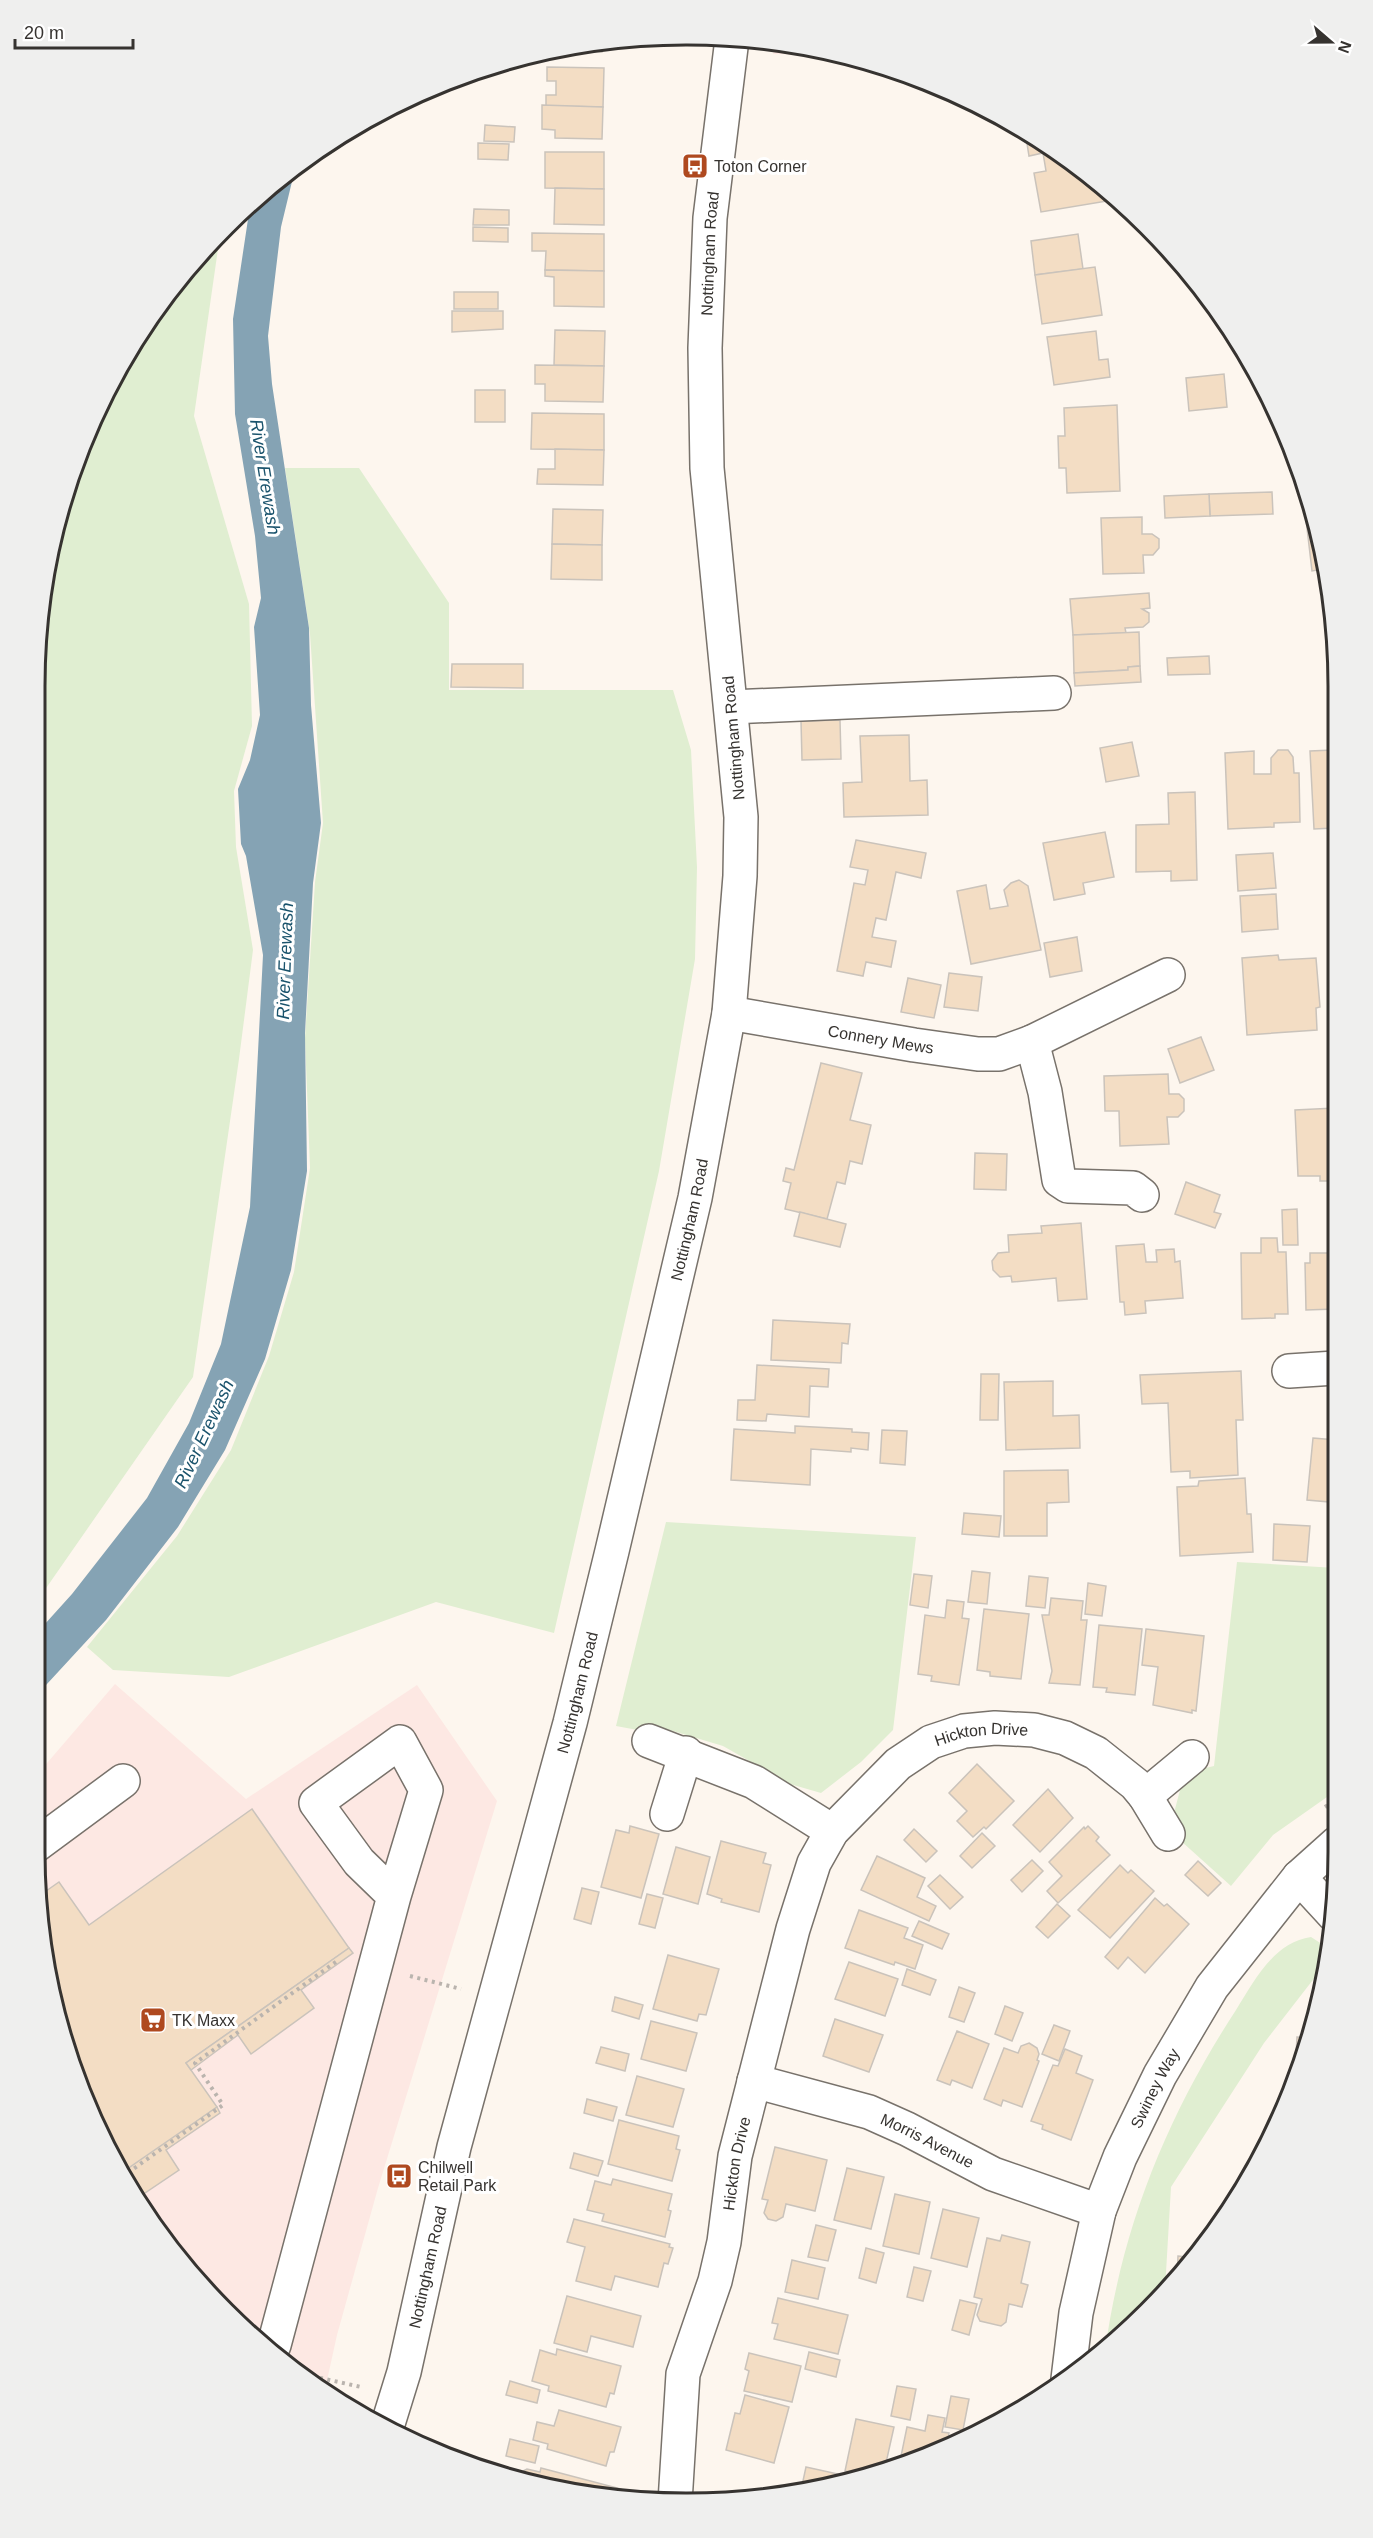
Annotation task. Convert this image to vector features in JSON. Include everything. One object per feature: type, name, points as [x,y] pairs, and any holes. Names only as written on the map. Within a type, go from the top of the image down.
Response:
[{"type":"street","name":"Nottingham Road","points":[[389,2420],[400,2383],[454,2147],[570,1723],[695,1198],[729,1013],[740,876],[741,829],[707,468],[705,348],[710,218],[731,46]]},
{"type":"street","points":[[731,707],[1054,693]]},
{"type":"street","name":"Connery Mews","points":[[729,1013],[978,1054],[999,1054],[1032,1042],[1168,975]]},
{"type":"street","points":[[1032,1042],[1045,1092],[1059,1180],[1068,1186],[1132,1188],[1142,1195]]},
{"type":"street","points":[[1289,1371],[1328,1368]]},
{"type":"street","name":"Hickton Drive","points":[[676,2493],[684,2374],[715,2281],[724,2242],[735,2156],[796,1918],[814,1863],[832,1831],[898,1764],[931,1742],[964,1731],[995,1728],[1034,1730],[1065,1738],[1096,1753],[1120,1770],[1145,1796],[1168,1834]]},
{"type":"street","points":[[649,1741],[686,1753],[754,1782],[832,1831]]},
{"type":"street","points":[[668,1814],[686,1753]]},
{"type":"street","points":[[1145,1796],[1192,1757]]},
{"type":"street","points":[[45,1838],[123,1781]]},
{"type":"street","name":"Swiney Way","points":[[1070,2365],[1076,2313],[1099,2211],[1120,2157],[1160,2075],[1206,1996],[1299,1877],[1328,1851]]},
{"type":"street","points":[[1299,1877],[1326,1906]]},
{"type":"street","points":[[275,2343],[394,1896]]},
{"type":"street","name":"Morris Avenue","points":[[754,2081],[869,2112],[993,2174],[1099,2211]]},
{"type":"street","name":"Nottingham Road","points":[[400,2383],[401,2426]]},
{"type":"path","points":[[130,2171],[223,2105],[195,2063],[341,1958],[495,1997]]},
{"type":"path","points":[[316,2375],[400,2383]]},
{"type":"shaded area","points":[[774,51],[796,54],[773,54]]},
{"type":"shaded area","name":"Chilwell Retail Park","points":[[115,1684],[246,1799],[417,1685],[497,1801],[378,2188],[337,2335],[327,2382],[264,2334],[204,2274],[153,2208],[111,2135],[79,2058],[57,1977],[46,1893],[45,1765]]},
{"type":"green space","points":[[218,249],[194,416],[249,604],[252,726],[234,791],[236,847],[253,950],[193,1377],[45,1590],[45,686],[50,603],[57,561],[79,480],[111,403],[153,330]]},
{"type":"green space","points":[[285,468],[359,468],[449,603],[449,690],[673,690],[691,750],[697,867],[695,959],[659,1171],[554,1633],[436,1602],[229,1677],[113,1670],[87,1647],[177,1536],[231,1450],[269,1356],[294,1272],[310,1168],[305,1038],[315,882],[323,823],[310,634]]},
{"type":"green space","points":[[666,1522],[916,1537],[893,1730],[861,1762],[821,1793],[790,1784],[723,1746],[663,1728],[643,1731],[616,1726]]},
{"type":"green space","points":[[1237,1562],[1328,1568],[1328,1796],[1273,1835],[1231,1886],[1181,1841],[1174,1813],[1180,1790],[1197,1770],[1214,1766]]},
{"type":"green space","points":[[1311,1937],[1322,1944],[1316,1976],[1264,2043],[1171,2187],[1166,2277],[1108,2335],[1123,2260],[1136,2216],[1169,2131],[1212,2049],[1258,1975],[1266,1964],[1286,1946]]},
{"type":"water","name":"River Erewash","points":[[292,181],[281,227],[268,336],[272,384],[309,628],[311,705],[321,823],[313,883],[305,1033],[307,1171],[291,1270],[265,1359],[225,1450],[178,1527],[106,1620],[45,1686],[45,1624],[72,1594],[147,1498],[189,1423],[221,1344],[250,1207],[263,955],[246,856],[241,844],[238,789],[250,760],[260,715],[254,627],[261,598],[255,536],[235,414],[233,319],[248,219]]},
{"type":"building","points":[[547,67],[604,68],[603,107],[546,106],[546,95],[556,95],[556,81],[547,81]]},
{"type":"building","points":[[542,105],[603,107],[602,139],[555,138],[555,130],[542,129]]},
{"type":"building","points":[[485,125],[515,127],[514,142],[484,141]]},
{"type":"building","points":[[478,143],[509,144],[508,160],[478,159]]},
{"type":"building","points":[[1027,143],[1043,153],[1029,156]]},
{"type":"building","points":[[545,152],[604,152],[604,189],[545,188]]},
{"type":"building","points":[[1043,153],[1106,201],[1041,212],[1034,173],[1046,171]]},
{"type":"building","points":[[555,188],[604,189],[604,225],[554,224]]},
{"type":"building","points":[[474,209],[509,210],[509,225],[473,225]]},
{"type":"building","points":[[473,227],[508,228],[508,242],[473,241]]},
{"type":"building","points":[[532,233],[604,234],[604,271],[545,270],[546,251],[532,251]]},
{"type":"building","points":[[1078,234],[1083,269],[1035,275],[1031,241]]},
{"type":"building","points":[[1095,267],[1102,315],[1042,324],[1035,275]]},
{"type":"building","points":[[545,270],[604,271],[604,307],[554,306],[554,277],[545,276]]},
{"type":"building","points":[[454,292],[498,292],[498,309],[454,309]]},
{"type":"building","points":[[452,311],[503,311],[503,329],[452,332]]},
{"type":"building","points":[[555,330],[605,331],[604,366],[554,365]]},
{"type":"building","points":[[1096,331],[1099,360],[1108,359],[1110,377],[1054,385],[1047,337]]},
{"type":"building","points":[[535,365],[604,366],[603,402],[545,401],[545,384],[535,384]]},
{"type":"building","points":[[1224,374],[1227,407],[1189,411],[1186,378]]},
{"type":"building","points":[[475,390],[505,390],[505,422],[475,422]]},
{"type":"building","points":[[1117,405],[1120,491],[1067,493],[1066,468],[1059,468],[1058,436],[1065,436],[1064,408]]},
{"type":"building","points":[[532,413],[604,414],[604,450],[531,449]]},
{"type":"building","points":[[555,449],[604,450],[603,485],[537,484],[538,469],[555,469]]},
{"type":"building","points":[[1272,492],[1273,514],[1210,516],[1209,494]]},
{"type":"building","points":[[1209,494],[1210,516],[1165,518],[1164,496]]},
{"type":"building","points":[[553,509],[603,510],[602,545],[552,544]]},
{"type":"building","points":[[1142,517],[1142,534],[1152,534],[1159,539],[1159,548],[1153,555],[1143,555],[1144,573],[1103,574],[1101,518]]},
{"type":"building","points":[[1306,520],[1318,570],[1312,571]]},
{"type":"building","points":[[552,544],[602,545],[602,580],[551,579]]},
{"type":"building","points":[[1149,593],[1150,608],[1142,609],[1149,613],[1149,622],[1143,627],[1125,628],[1126,633],[1073,635],[1070,599]]},
{"type":"building","points":[[1139,632],[1140,666],[1128,667],[1128,670],[1074,673],[1073,635]]},
{"type":"building","points":[[1209,656],[1210,674],[1168,675],[1167,658]]},
{"type":"building","points":[[452,664],[523,664],[523,688],[451,687]]},
{"type":"building","points":[[1140,666],[1141,682],[1075,686],[1074,673],[1128,670],[1128,667]]},
{"type":"building","points":[[840,720],[841,759],[802,760],[801,721]]},
{"type":"building","points":[[909,735],[910,781],[927,780],[928,815],[844,817],[843,783],[862,782],[860,736]]},
{"type":"building","points":[[1132,742],[1139,776],[1106,782],[1100,748]]},
{"type":"building","points":[[1278,750],[1288,750],[1293,757],[1294,773],[1299,773],[1300,822],[1274,823],[1274,827],[1228,829],[1225,753],[1254,751],[1254,774],[1271,774],[1271,758]]},
{"type":"building","points":[[1328,750],[1328,828],[1314,829],[1310,751]]},
{"type":"building","points":[[1195,792],[1197,880],[1171,881],[1171,871],[1136,872],[1136,825],[1169,824],[1168,793]]},
{"type":"building","points":[[1105,832],[1114,877],[1083,883],[1085,894],[1054,900],[1043,843]]},
{"type":"building","points":[[856,840],[926,853],[921,878],[896,872],[886,920],[876,918],[872,937],[896,941],[891,967],[866,962],[863,976],[837,971],[854,883],[865,885],[868,870],[850,867]]},
{"type":"building","points":[[1273,853],[1276,888],[1238,891],[1236,855]]},
{"type":"building","points":[[1019,880],[1028,886],[1041,950],[971,964],[957,891],[986,885],[990,909],[1008,906],[1004,890],[1011,883]]},
{"type":"building","points":[[1276,894],[1278,929],[1242,932],[1240,896]]},
{"type":"building","points":[[1077,937],[1082,971],[1050,977],[1044,943]]},
{"type":"building","points":[[1278,955],[1279,960],[1316,958],[1320,1007],[1316,1008],[1317,1030],[1247,1035],[1242,958]]},
{"type":"building","points":[[949,973],[982,977],[978,1011],[944,1007]]},
{"type":"building","points":[[908,978],[941,985],[934,1018],[901,1012]]},
{"type":"building","points":[[1201,1037],[1214,1070],[1180,1083],[1168,1049]]},
{"type":"building","points":[[821,1063],[862,1073],[850,1120],[871,1125],[862,1164],[850,1161],[845,1184],[837,1182],[827,1219],[785,1209],[791,1183],[783,1181],[786,1168],[794,1170]]},
{"type":"building","points":[[1168,1074],[1169,1094],[1179,1094],[1184,1099],[1184,1111],[1178,1117],[1167,1117],[1169,1144],[1120,1146],[1119,1111],[1105,1111],[1104,1076]]},
{"type":"building","points":[[1328,1108],[1328,1181],[1320,1181],[1320,1176],[1298,1176],[1295,1110]]},
{"type":"building","points":[[975,1153],[1007,1154],[1006,1190],[974,1189]]},
{"type":"building","points":[[1186,1182],[1220,1195],[1214,1212],[1221,1214],[1215,1228],[1175,1214]]},
{"type":"building","points":[[1297,1209],[1298,1245],[1283,1245],[1282,1210]]},
{"type":"building","points":[[800,1212],[846,1224],[840,1247],[794,1236]]},
{"type":"building","points":[[1081,1223],[1087,1299],[1058,1301],[1056,1278],[1012,1282],[1011,1276],[1000,1277],[993,1270],[992,1261],[998,1253],[1009,1252],[1008,1235],[1042,1233],[1041,1226]]},
{"type":"building","points":[[1261,1238],[1277,1238],[1278,1252],[1286,1252],[1288,1314],[1275,1314],[1275,1318],[1242,1319],[1241,1253],[1261,1253]]},
{"type":"building","points":[[1144,1244],[1146,1262],[1157,1262],[1156,1250],[1174,1249],[1175,1262],[1180,1261],[1183,1298],[1145,1301],[1146,1313],[1125,1315],[1124,1302],[1120,1302],[1116,1246]]},
{"type":"building","points":[[1310,1253],[1328,1253],[1328,1309],[1306,1310],[1305,1263],[1310,1263]]},
{"type":"building","points":[[773,1320],[850,1324],[848,1344],[842,1343],[841,1363],[771,1360]]},
{"type":"building","points":[[757,1365],[829,1369],[828,1387],[810,1386],[809,1417],[767,1414],[766,1421],[737,1420],[738,1400],[755,1400]]},
{"type":"building","points":[[1241,1371],[1243,1420],[1236,1420],[1238,1475],[1190,1478],[1190,1471],[1171,1472],[1168,1403],[1142,1404],[1140,1375]]},
{"type":"building","points":[[981,1374],[999,1374],[998,1420],[980,1420]]},
{"type":"building","points":[[1053,1381],[1053,1416],[1079,1415],[1080,1448],[1006,1450],[1004,1382]]},
{"type":"building","points":[[795,1426],[852,1429],[852,1432],[869,1433],[868,1450],[851,1448],[851,1452],[811,1449],[810,1485],[731,1480],[734,1429],[795,1433]]},
{"type":"building","points":[[882,1430],[907,1431],[905,1465],[880,1463]]},
{"type":"building","points":[[1313,1438],[1328,1439],[1328,1502],[1307,1500]]},
{"type":"building","points":[[1068,1470],[1069,1502],[1047,1503],[1047,1536],[1004,1536],[1004,1471]]},
{"type":"building","points":[[1245,1478],[1247,1514],[1251,1514],[1253,1552],[1180,1556],[1177,1487],[1198,1486],[1199,1481]]},
{"type":"building","points":[[964,1513],[1001,1516],[999,1537],[962,1534]]},
{"type":"building","points":[[1274,1524],[1310,1526],[1307,1562],[1273,1560]]},
{"type":"building","points":[[972,1571],[990,1573],[987,1604],[968,1602]]},
{"type":"building","points":[[914,1574],[932,1576],[928,1608],[910,1605]]},
{"type":"building","points":[[1029,1576],[1048,1578],[1045,1608],[1026,1606]]},
{"type":"building","points":[[1088,1583],[1106,1586],[1102,1616],[1085,1614]]},
{"type":"building","points":[[1051,1598],[1083,1601],[1081,1620],[1087,1620],[1080,1685],[1049,1683],[1052,1671],[1042,1615],[1049,1615]]},
{"type":"building","points":[[947,1600],[964,1602],[962,1618],[969,1619],[959,1685],[931,1681],[932,1676],[918,1674],[925,1615],[945,1618]]},
{"type":"building","points":[[984,1609],[1029,1614],[1021,1679],[990,1676],[990,1672],[977,1670]]},
{"type":"building","points":[[1099,1625],[1142,1629],[1135,1695],[1106,1692],[1107,1688],[1093,1687]]},
{"type":"building","points":[[1146,1629],[1204,1636],[1196,1711],[1192,1710],[1192,1713],[1153,1705],[1158,1667],[1142,1665]]},
{"type":"building","points":[[977,1764],[1014,1801],[986,1829],[984,1827],[973,1837],[957,1821],[967,1811],[949,1793]]},
{"type":"building","points":[[1048,1789],[1073,1818],[1040,1852],[1013,1825]]},
{"type":"building","name":"TK Maxx","points":[[252,1809],[349,1948],[186,2063],[217,2107],[129,2169],[111,2135],[79,2058],[57,1977],[46,1891],[59,1882],[89,1925]]},
{"type":"building","points":[[630,1826],[659,1834],[641,1898],[601,1887],[616,1830],[629,1833]]},
{"type":"building","points":[[1088,1826],[1099,1837],[1096,1841],[1110,1855],[1058,1903],[1047,1891],[1062,1876],[1049,1862],[1084,1827],[1085,1829]]},
{"type":"building","points":[[914,1829],[937,1851],[926,1862],[904,1840]]},
{"type":"building","points":[[982,1833],[995,1846],[972,1868],[960,1856]]},
{"type":"building","points":[[721,1841],[766,1853],[763,1863],[771,1865],[759,1912],[721,1902],[722,1899],[707,1894]]},
{"type":"building","points":[[676,1847],[710,1857],[698,1904],[663,1894]]},
{"type":"building","points":[[877,1856],[925,1878],[917,1897],[936,1906],[929,1921],[861,1890]]},
{"type":"building","points":[[1032,1860],[1043,1871],[1022,1892],[1011,1880]]},
{"type":"building","points":[[1198,1861],[1221,1883],[1208,1896],[1185,1875]]},
{"type":"building","points":[[1120,1865],[1128,1873],[1131,1870],[1154,1891],[1110,1938],[1078,1910]]},
{"type":"building","points":[[940,1875],[963,1897],[950,1909],[928,1886]]},
{"type":"building","points":[[582,1888],[599,1892],[591,1924],[574,1919]]},
{"type":"building","points":[[647,1894],[663,1898],[655,1928],[639,1924]]},
{"type":"building","points":[[1155,1898],[1164,1906],[1167,1904],[1189,1924],[1145,1973],[1128,1957],[1118,1969],[1105,1957]]},
{"type":"building","points":[[1057,1904],[1070,1916],[1048,1938],[1036,1927]]},
{"type":"building","points":[[859,1910],[908,1928],[904,1938],[923,1945],[915,1969],[895,1962],[894,1965],[845,1948]]},
{"type":"building","points":[[919,1921],[949,1934],[942,1949],[912,1936]]},
{"type":"building","points":[[349,1948],[353,1953],[301,1990],[314,2008],[251,2054],[238,2035],[191,2070],[186,2063]]},
{"type":"building","points":[[668,1955],[719,1969],[706,2015],[699,2014],[697,2021],[653,2009]]},
{"type":"building","points":[[849,1962],[898,1979],[885,2016],[835,1999]]},
{"type":"building","points":[[907,1969],[936,1980],[930,1995],[902,1985]]},
{"type":"building","points":[[959,1987],[975,1993],[964,2022],[949,2017]]},
{"type":"building","points":[[615,1997],[643,2005],[639,2019],[612,2011]]},
{"type":"building","points":[[1005,2006],[1023,2013],[1012,2041],[995,2034]]},
{"type":"building","points":[[835,2019],[883,2035],[869,2072],[823,2056]]},
{"type":"building","points":[[651,2021],[697,2033],[686,2071],[641,2059]]},
{"type":"building","points":[[1054,2025],[1070,2031],[1059,2061],[1042,2054]]},
{"type":"building","points":[[957,2031],[989,2044],[972,2088],[952,2080],[950,2085],[937,2080]]},
{"type":"building","points":[[1029,2043],[1037,2048],[1039,2054],[1037,2060],[1039,2061],[1022,2107],[1003,2100],[1001,2106],[984,2099],[1004,2048],[1018,2053],[1021,2046]]},
{"type":"building","points":[[601,2047],[629,2054],[625,2071],[596,2063]]},
{"type":"building","points":[[1065,2049],[1082,2056],[1076,2073],[1093,2080],[1071,2140],[1042,2129],[1043,2125],[1031,2121],[1053,2065],[1058,2066]]},
{"type":"building","points":[[637,2076],[684,2089],[673,2127],[626,2115]]},
{"type":"building","points":[[587,2099],[617,2107],[613,2121],[584,2113]]},
{"type":"building","points":[[217,2107],[220,2113],[166,2150],[179,2170],[144,2194],[129,2168]]},
{"type":"building","points":[[619,2120],[679,2136],[676,2149],[680,2150],[672,2181],[608,2164]]},
{"type":"building","points":[[775,2147],[827,2160],[815,2211],[786,2204],[783,2217],[776,2221],[768,2219],[764,2213],[768,2200],[762,2199]]},
{"type":"building","points":[[574,2153],[603,2161],[598,2176],[570,2168]]},
{"type":"building","points":[[847,2168],[884,2177],[871,2229],[834,2220]]},
{"type":"building","points":[[613,2179],[672,2194],[665,2237],[602,2221],[604,2214],[587,2210],[595,2181],[611,2185]]},
{"type":"building","points":[[895,2194],[930,2202],[919,2254],[883,2246]]},
{"type":"building","points":[[943,2209],[979,2218],[967,2267],[931,2258]]},
{"type":"building","points":[[574,2219],[670,2244],[669,2247],[673,2248],[668,2264],[664,2263],[658,2287],[615,2276],[611,2290],[576,2281],[585,2247],[567,2242]]},
{"type":"building","points":[[816,2225],[836,2230],[828,2261],[808,2257]]},
{"type":"building","points":[[1002,2235],[1030,2242],[1021,2283],[1028,2285],[1022,2307],[1009,2304],[1006,2322],[1001,2326],[980,2321],[977,2315],[982,2299],[974,2297],[987,2238],[1000,2241]]},
{"type":"building","points":[[866,2248],[884,2253],[876,2283],[859,2278]]},
{"type":"building","points":[[792,2260],[825,2268],[818,2299],[785,2292]]},
{"type":"building","points":[[914,2267],[931,2271],[923,2301],[907,2297]]},
{"type":"building","points":[[567,2296],[641,2316],[633,2347],[591,2336],[587,2352],[554,2343]]},
{"type":"building","points":[[778,2298],[848,2315],[838,2354],[774,2339],[778,2324],[772,2323]]},
{"type":"building","points":[[960,2300],[977,2304],[969,2335],[952,2330]]},
{"type":"building","points":[[557,2349],[621,2366],[614,2394],[610,2393],[606,2407],[548,2391],[549,2386],[532,2381],[540,2350],[556,2355]]},
{"type":"building","points":[[809,2352],[840,2360],[836,2377],[805,2369]]},
{"type":"building","points":[[749,2353],[801,2366],[792,2402],[744,2391],[749,2371],[745,2369]]},
{"type":"building","points":[[510,2381],[540,2390],[537,2403],[506,2395]]},
{"type":"building","points":[[897,2386],[916,2389],[910,2420],[891,2416]]},
{"type":"building","points":[[745,2395],[789,2407],[774,2463],[726,2450],[735,2413],[740,2414]]},
{"type":"building","points":[[951,2396],[969,2399],[963,2430],[945,2427]]},
{"type":"building","points":[[559,2410],[621,2427],[614,2452],[610,2452],[606,2466],[547,2449],[548,2444],[533,2440],[537,2422],[554,2426]]},
{"type":"building","points":[[928,2415],[945,2418],[942,2432],[949,2433],[948,2437],[901,2456],[907,2427],[925,2431]]},
{"type":"building","points":[[856,2419],[894,2427],[886,2461],[849,2472],[845,2471]]},
{"type":"building","points":[[510,2439],[539,2446],[535,2463],[506,2456]]},
{"type":"building","points":[[806,2467],[838,2474],[812,2481],[803,2483]]},
{"type":"building","points":[[541,2468],[621,2489],[561,2481],[523,2472],[527,2469],[540,2472]]},
{"type":"place","name":"Toton Corner","points":[[695,166]]},
{"type":"place","name":"TK Maxx","points":[[153,2020]]},
{"type":"place","name":"Chilwell Retail Park","points":[[399,2176]]}]
